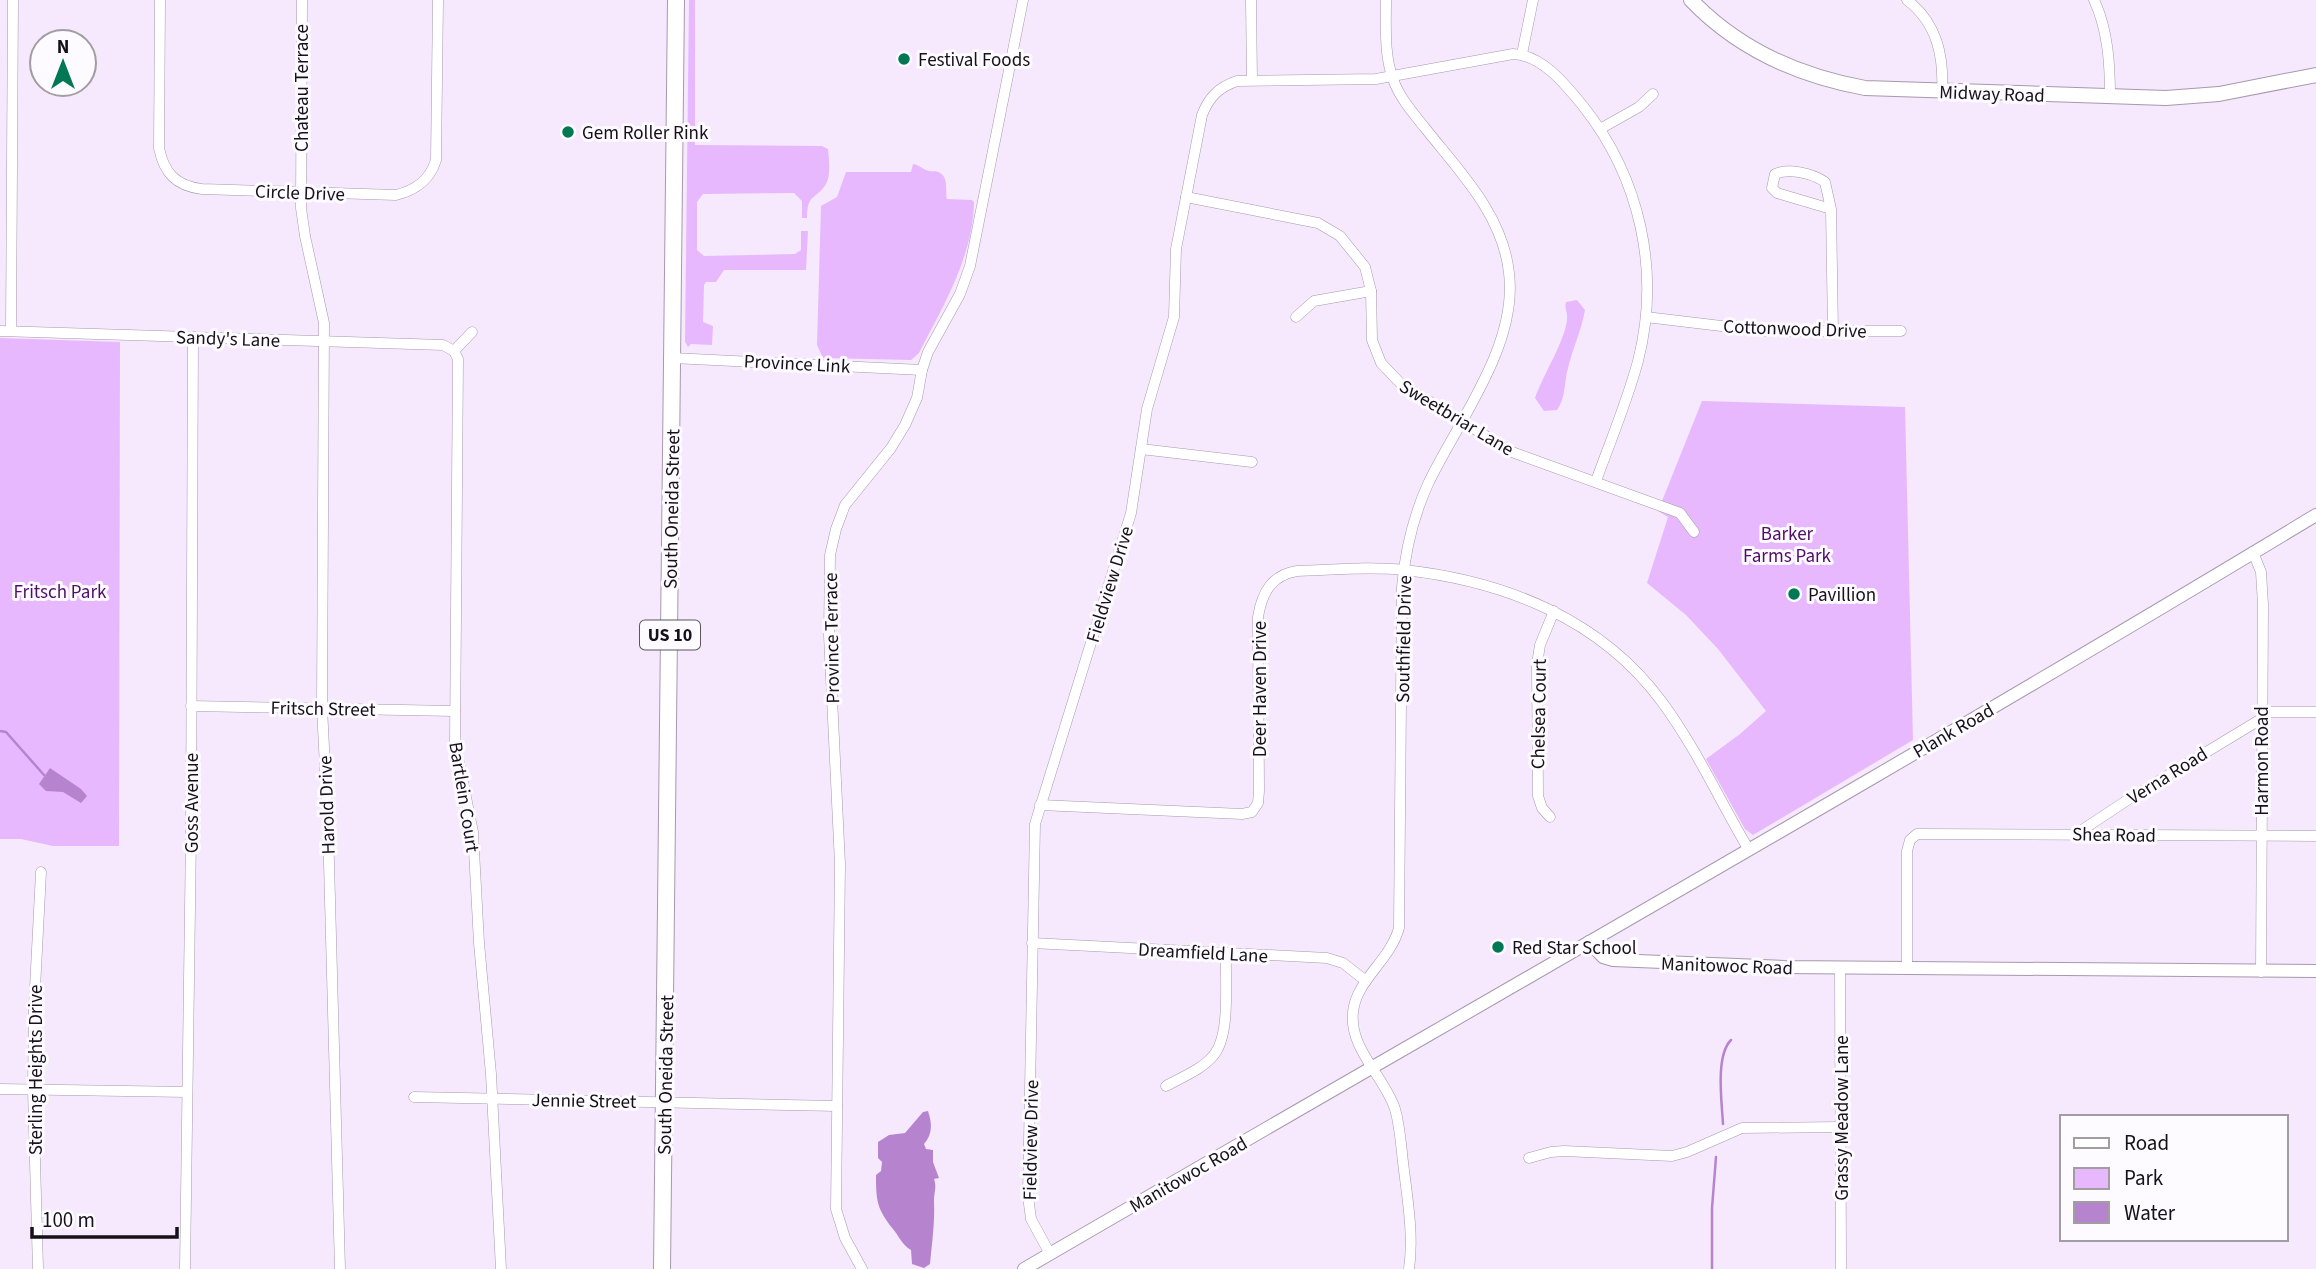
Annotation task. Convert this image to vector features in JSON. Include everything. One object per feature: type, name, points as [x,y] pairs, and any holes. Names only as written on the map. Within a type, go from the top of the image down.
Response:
[{"type":"highway","name":"South Oneida Street","points":[[662,1269],[676,0]]},
{"type":"main road","name":"Midway Road","points":[[1691,0],[1713,20],[1775,61],[1802,72],[1865,88],[2110,97],[2195,97],[2316,75]]},
{"type":"street","points":[[5,331],[13,0]]},
{"type":"street","name":"Circle Drive","points":[[160,0],[159,148],[166,170],[177,182],[191,188],[396,195],[415,189],[434,168],[437,152],[438,0]]},
{"type":"street","name":"Chateau Terrace","points":[[302,0],[300,193],[304,236],[322,312],[324,341]]},
{"type":"street","name":"Province Terrace","points":[[862,1269],[845,1238],[836,1209],[840,864],[829,635],[830,555],[845,505],[891,448],[905,425],[917,398],[922,370],[932,342],[960,294],[970,266],[1023,0]]},
{"type":"street","points":[[1251,0],[1252,80]]},
{"type":"street","name":"Southfield Drive","points":[[1386,0],[1386,42],[1391,76],[1404,100],[1489,211],[1502,242],[1510,273],[1509,305],[1503,334],[1479,388],[1420,503],[1409,542],[1404,570],[1399,928],[1391,950],[1358,993],[1352,1014],[1356,1036],[1395,1109],[1410,1233],[1409,1269]]},
{"type":"street","points":[[1533,0],[1522,54],[1531,57],[1555,75],[1600,129],[1627,179],[1639,216],[1647,273],[1646,317],[1632,382],[1596,481]]},
{"type":"street","points":[[1907,0],[1936,36],[1942,56],[1942,92]]},
{"type":"street","points":[[2098,1],[2107,38],[2110,97]]},
{"type":"street","name":"Fieldview Drive","points":[[1050,1254],[1031,1219],[1028,1196],[1034,836],[1040,805],[1131,513],[1151,392],[1174,317],[1175,258],[1202,115],[1210,98],[1227,84],[1252,80],[1363,80],[1502,55],[1522,54]]},
{"type":"street","points":[[1600,129],[1639,107],[1653,94]]},
{"type":"street","points":[[1831,209],[1777,194],[1772,188],[1774,174],[1788,171],[1820,179],[1828,188],[1831,209],[1833,331]]},
{"type":"street","name":"Sweetbriar Lane","points":[[1186,197],[1327,226],[1340,236],[1365,267],[1371,291],[1370,332],[1381,363],[1401,384],[1512,452],[1679,513],[1695,532]]},
{"type":"street","points":[[1296,317],[1314,301],[1371,291]]},
{"type":"street","name":"Cottonwood Drive","points":[[1646,317],[1763,331],[1901,331]]},
{"type":"street","name":"Sandy's Lane","points":[[5,331],[443,345],[454,351]]},
{"type":"street","points":[[454,351],[472,332]]},
{"type":"street","name":"Goss Avenue","points":[[185,1269],[193,337]]},
{"type":"street","name":"Harold Drive","points":[[324,341],[323,708],[340,1269]]},
{"type":"street","name":"Bartlein Court","points":[[454,351],[458,359],[454,711],[458,766],[473,832],[479,943],[486,1000],[501,1269]]},
{"type":"street","name":"Province Link","points":[[673,358],[922,370]]},
{"type":"street","points":[[1141,449],[1252,462]]},
{"type":"street","name":"Plank Road","points":[[1589,942],[2316,515]]},
{"type":"street","name":"Harmon Road","points":[[2253,552],[2262,581],[2261,971]]},
{"type":"street","name":"Deer Haven Drive","points":[[1040,805],[1241,814],[1252,811],[1258,803],[1259,791],[1258,617],[1269,585],[1286,573],[1297,571],[1404,570],[1504,591],[1577,623],[1609,646],[1652,689],[1675,722],[1749,850]]},
{"type":"street","name":"Chelsea Court","points":[[1550,817],[1542,808],[1538,796],[1537,664],[1540,645],[1554,611]]},
{"type":"street","name":"Fritsch Street","points":[[191,706],[454,711]]},
{"type":"street","points":[[2261,716],[2316,712]]},
{"type":"street","name":"Verna Road","points":[[2076,834],[2261,716]]},
{"type":"street","name":"Shea Road","points":[[1907,969],[1907,851],[1912,837],[1923,833],[2316,836]]},
{"type":"street","name":"Sterling Heights Drive","points":[[38,1269],[33,1089],[41,872]]},
{"type":"street","name":"Manitowoc Road","points":[[1024,1269],[1589,942],[1603,957],[1624,961],[1907,969],[2316,971]]},
{"type":"street","name":"Dreamfield Lane","points":[[1032,943],[1336,960],[1350,967],[1366,981]]},
{"type":"street","points":[[1166,1086],[1211,1059],[1221,1044],[1226,954]]},
{"type":"street","name":"Grassy Meadow Lane","points":[[1840,968],[1842,1269]]},
{"type":"street","points":[[0,1089],[187,1092]]},
{"type":"street","name":"Jennie Street","points":[[414,1097],[837,1106]]},
{"type":"street","points":[[1529,1158],[1551,1152],[1672,1156],[1688,1152],[1742,1128],[1841,1127]]},
{"type":"green space","points":[[689,0],[695,0],[695,145],[822,146],[828,149],[829,176],[826,184],[809,204],[807,218],[802,218],[802,201],[794,193],[703,194],[697,202],[697,250],[704,256],[795,254],[801,250],[801,231],[808,231],[806,270],[724,270],[716,282],[706,282],[704,285],[703,322],[713,326],[712,345],[691,344],[688,347],[685,342]]},
{"type":"green space","points":[[913,164],[943,175],[947,199],[974,202],[968,242],[947,299],[919,353],[911,360],[823,358],[817,345],[821,206],[837,197],[846,172],[911,172]]},
{"type":"green space","points":[[1577,300],[1585,310],[1568,368],[1562,400],[1557,410],[1544,411],[1535,398],[1563,337],[1567,319],[1566,302]]},
{"type":"green space","name":"Fritsch Park","points":[[0,338],[120,342],[119,846],[53,846],[21,839],[0,839]]},
{"type":"green space","name":"Barker Farms Park","points":[[1702,401],[1905,407],[1913,740],[1753,835],[1745,829],[1706,759],[1766,711],[1718,649],[1686,615],[1647,583],[1668,517],[1658,511]]},
{"type":"water","points":[[50,768],[81,789],[87,796],[81,803],[63,792],[46,791],[39,784]]},
{"type":"water","points":[[928,1111],[931,1128],[924,1144],[926,1149],[933,1150],[933,1162],[939,1178],[934,1179],[930,1264],[924,1268],[912,1264],[911,1250],[903,1243],[881,1210],[877,1198],[876,1175],[881,1171],[882,1162],[878,1158],[878,1142],[889,1135],[905,1133],[923,1112]]},
{"type":"waterway","points":[[0,731],[6,732],[44,775]]},
{"type":"waterway","points":[[1723,1124],[1721,1068],[1726,1047],[1731,1040]]},
{"type":"waterway","points":[[1712,1269],[1712,1208],[1716,1157]]},
{"type":"place","name":"Festival Foods","points":[[904,59]]},
{"type":"place","name":"Gem Roller Rink","points":[[568,132]]},
{"type":"place","name":"Pavillion","points":[[1794,594]]},
{"type":"place","name":"Red Star School","points":[[1498,947]]}]
